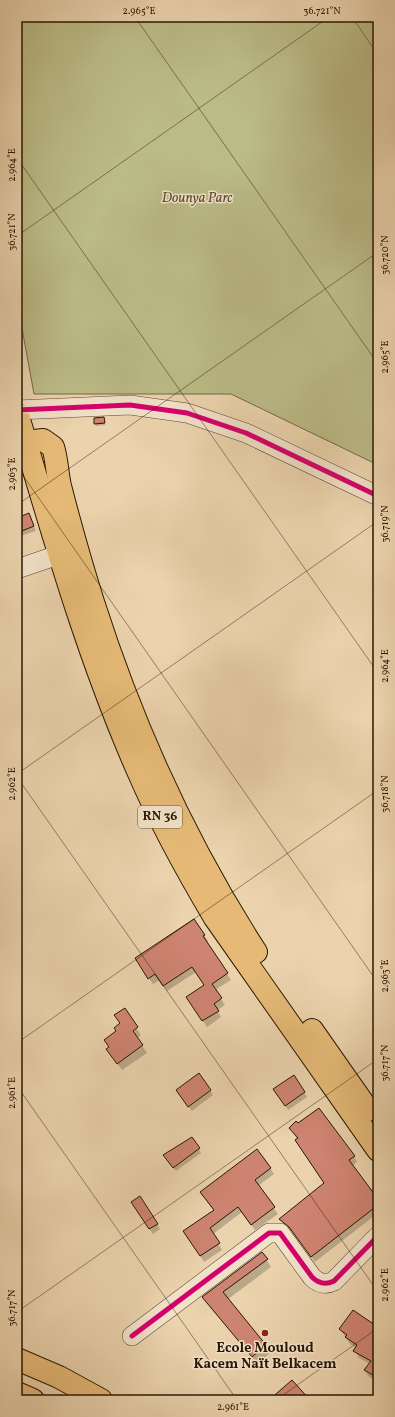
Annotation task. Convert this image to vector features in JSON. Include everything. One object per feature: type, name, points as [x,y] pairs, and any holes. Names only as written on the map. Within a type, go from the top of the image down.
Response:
[{"type":"main road","name":"RN 36","points":[[17,413],[58,555],[87,640],[138,772],[175,848],[215,918],[378,1150]]},
{"type":"main road","name":"RN 36","points":[[26,442],[43,440],[53,447],[57,477],[77,551],[110,653],[146,744],[206,867],[264,964],[378,1125]]},
{"type":"main road","points":[[17,1359],[59,1377],[102,1400]]},
{"type":"main road","points":[[17,1393],[33,1400]]},
{"type":"street","points":[[17,410],[130,405],[187,413],[246,433],[378,496]]},
{"type":"street","points":[[17,569],[58,555]]},
{"type":"street","points":[[132,1336],[269,1233],[280,1233],[312,1277],[316,1281],[325,1283],[334,1281],[378,1236]]},
{"type":"green space","name":"Dounya Parc","points":[[17,17],[378,17],[378,465],[231,394],[34,394],[17,301]]},
{"type":"building","points":[[104,417],[105,423],[94,424],[94,418]]},
{"type":"building","points":[[29,513],[34,526],[17,533],[17,518]]},
{"type":"building","points":[[194,919],[205,935],[203,936],[228,973],[212,984],[222,998],[214,1004],[219,1011],[202,1021],[186,997],[204,985],[192,967],[163,986],[155,974],[148,979],[135,958]]},
{"type":"building","points":[[125,1008],[138,1027],[133,1031],[143,1045],[117,1064],[106,1049],[109,1047],[104,1040],[116,1031],[114,1028],[120,1023],[114,1015]]},
{"type":"building","points":[[199,1073],[211,1090],[188,1107],[176,1090]]},
{"type":"building","points":[[294,1075],[305,1092],[285,1106],[273,1089]]},
{"type":"building","points":[[319,1108],[355,1156],[349,1160],[378,1199],[378,1205],[311,1257],[289,1227],[279,1219],[324,1183],[295,1140],[298,1138],[289,1128],[296,1121],[298,1123]]},
{"type":"building","points":[[192,1137],[200,1148],[173,1168],[163,1155]]},
{"type":"building","points":[[257,1149],[271,1168],[255,1180],[275,1207],[251,1225],[238,1207],[210,1228],[220,1243],[200,1256],[183,1231],[214,1210],[200,1192]]},
{"type":"building","points":[[140,1196],[158,1224],[149,1229],[131,1202]]},
{"type":"building","points":[[262,1252],[268,1259],[223,1292],[266,1345],[252,1357],[202,1297]]},
{"type":"building","points":[[353,1310],[378,1327],[378,1378],[364,1370],[371,1361],[353,1351],[357,1345],[345,1337],[347,1335],[339,1329]]},
{"type":"building","points":[[292,1380],[310,1400],[269,1400]]},
{"type":"cycle path","points":[[17,410],[130,405],[187,413],[246,433],[378,496]]},
{"type":"cycle path","points":[[132,1336],[269,1233],[280,1233],[312,1277],[317,1281],[325,1283],[334,1281],[378,1236]]},
{"type":"place","name":"Ecole Mouloud Kacem Naït Belkacem","points":[[265,1333]]}]
